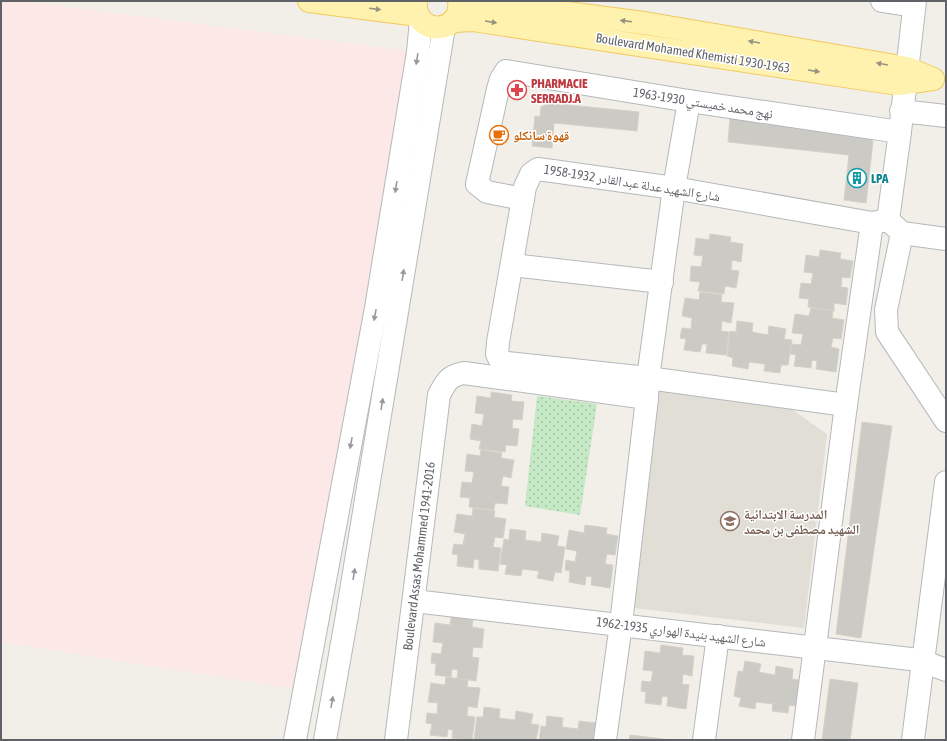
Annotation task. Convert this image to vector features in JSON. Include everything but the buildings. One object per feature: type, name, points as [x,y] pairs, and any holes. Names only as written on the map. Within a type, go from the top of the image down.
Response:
[{"type":"main road","name":"Boulevard Mohamed Khemisti 1930-1963","points":[[309,1],[418,12],[429,26],[452,16],[898,84],[906,76]]},
{"type":"main road","name":"Boulevard Mohamed Khemisti 1930-1963","points":[[476,1],[644,23],[906,76],[939,80]]},
{"type":"street","points":[[803,740],[846,404],[887,225],[915,3],[882,1]]},
{"type":"street","points":[[295,740],[376,308],[418,52],[418,12]]},
{"type":"street","points":[[325,740],[452,16]]},
{"type":"street","name":"نهج محمد خميستي 1930-1963","points":[[523,199],[487,192],[477,184],[498,89],[501,79],[506,71],[689,101],[901,122],[946,116]]},
{"type":"street","points":[[605,740],[621,624],[647,388],[674,188],[689,101]]},
{"type":"street","name":"شارع الشهيد عدلة عبد القادر 1932-1958","points":[[647,388],[507,363],[500,360],[497,354],[523,199],[527,181],[531,174],[538,169],[674,188],[887,225],[946,239]]},
{"type":"street","points":[[887,225],[887,332],[946,421]]},
{"type":"street","points":[[512,265],[662,282]]},
{"type":"street","name":"Boulevard Assas Mohammed 1941-2016","points":[[396,740],[439,395],[446,382],[453,375],[464,373],[647,388]]},
{"type":"street","points":[[647,388],[846,404]]},
{"type":"street","points":[[913,740],[946,487]]},
{"type":"street","name":"شارع الشهيد بنيدة الهواري 1935-1962","points":[[414,600],[923,661],[946,670]]},
{"type":"street","points":[[704,740],[718,636]]},
{"type":"shaded area","points":[[1,1],[24,1],[409,51],[312,692],[1,642]]},
{"type":"shaded area","name":"المدرسة الابتدائية الشهيد مصطفى بن محمد","points":[[659,388],[783,403],[827,434],[804,628],[634,608]]},
{"type":"green space","points":[[537,396],[597,404],[580,515],[525,506]]},
{"type":"place","name":"PHARMACIE SERRADJ.A","points":[[517,90]]},
{"type":"place","name":"قهوة سانكلو","points":[[499,135]]},
{"type":"place","name":"LPA","points":[[857,178]]},
{"type":"place","name":"المدرسة الابتدائية الشهيد مصطفى بن محمد","points":[[730,521]]}]
